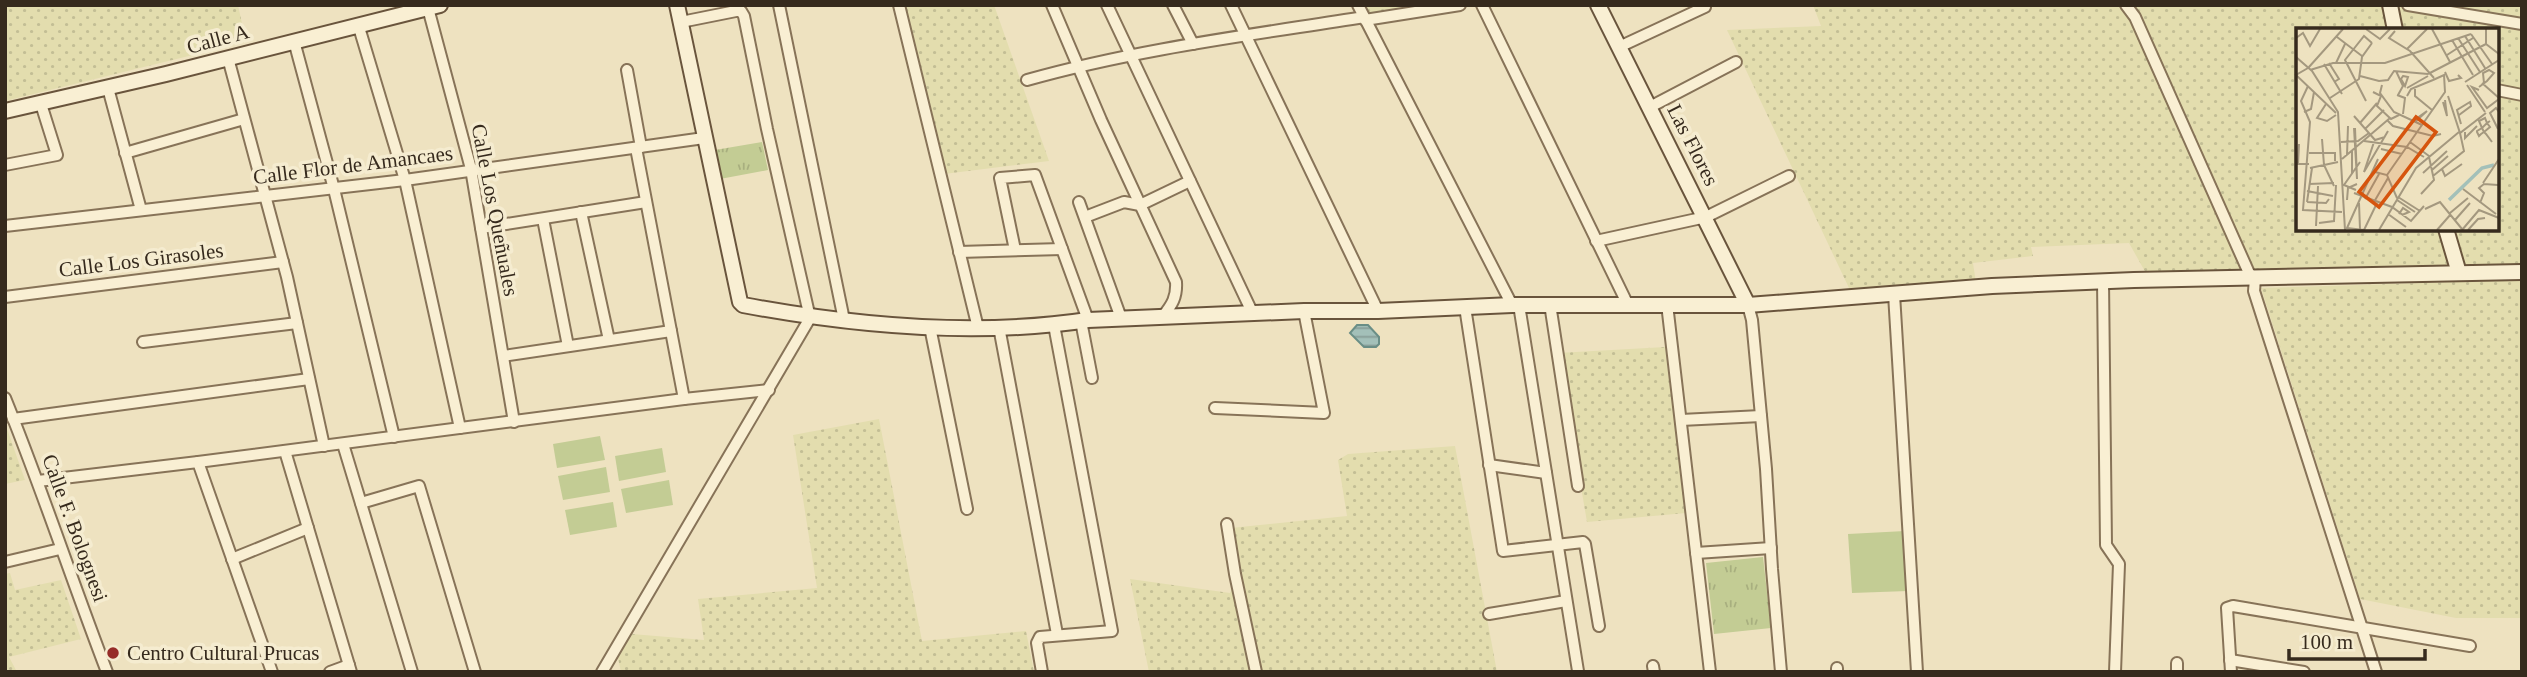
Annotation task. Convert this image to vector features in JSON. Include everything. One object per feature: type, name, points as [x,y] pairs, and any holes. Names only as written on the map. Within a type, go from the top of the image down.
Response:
[{"type":"street","points":[[677,5],[740,302],[743,305],[810,318],[978,328],[1252,312],[1378,312],[1550,304],[1748,305],[2103,281],[2522,272]]},
{"type":"street","points":[[779,5],[844,320]]},
{"type":"street","points":[[899,5],[978,328]]},
{"type":"street","points":[[1052,5],[1176,282],[1177,293],[1163,316]]},
{"type":"street","points":[[1107,5],[1252,312]]},
{"type":"street","points":[[1173,5],[1192,44]]},
{"type":"street","points":[[1231,5],[1378,312]]},
{"type":"street","points":[[1358,5],[1516,305],[1578,671]]},
{"type":"street","points":[[1027,80],[1078,66],[1192,44],[1460,5]]},
{"type":"street","points":[[1482,5],[1627,303]]},
{"type":"street","name":"Las Flores","points":[[1598,5],[1748,305]]},
{"type":"street","points":[[2126,5],[2135,17],[2249,273],[2255,279],[2254,291],[2376,672]]},
{"type":"street","points":[[2390,5],[2395,28]]},
{"type":"street","points":[[2408,5],[2522,24]]},
{"type":"street","name":"Calle A","points":[[5,111],[434,7]]},
{"type":"street","name":"Calle Los Queñuales","points":[[434,7],[471,169],[514,422]]},
{"type":"street","points":[[1619,47],[1704,7]]},
{"type":"street","points":[[602,672],[810,318],[766,129],[744,16],[736,11],[681,22]]},
{"type":"street","points":[[358,24],[405,180],[460,428]]},
{"type":"street","points":[[294,41],[334,189],[394,437]]},
{"type":"street","points":[[228,58],[283,262],[324,446]]},
{"type":"street","points":[[1650,107],[1736,62]]},
{"type":"street","points":[[627,70],[646,202],[684,399]]},
{"type":"street","points":[[108,88],[141,211]]},
{"type":"street","points":[[2499,90],[2522,94]]},
{"type":"street","points":[[5,165],[58,155],[41,104]]},
{"type":"street","points":[[125,153],[244,120]]},
{"type":"street","name":"Calle Flor de Amancaes","points":[[5,226],[334,189],[704,138]]},
{"type":"street","points":[[1016,250],[1000,178],[1035,175],[1084,320],[1092,377]]},
{"type":"street","points":[[1596,241],[1706,217],[1789,176]]},
{"type":"street","points":[[1085,217],[1124,202],[1140,205],[1190,181]]},
{"type":"street","points":[[481,228],[646,202]]},
{"type":"street","points":[[1079,202],[1121,318]]},
{"type":"street","points":[[581,212],[609,340]]},
{"type":"street","points":[[542,219],[568,346]]},
{"type":"street","points":[[2447,231],[2459,273]]},
{"type":"street","points":[[959,252],[1062,249]]},
{"type":"street","name":"Calle Los Girasoles","points":[[5,298],[283,262]]},
{"type":"street","points":[[2103,281],[2106,545],[2119,564],[2115,672]]},
{"type":"street","points":[[1894,294],[1917,672]]},
{"type":"street","points":[[1550,304],[1578,486]]},
{"type":"street","points":[[1667,304],[1710,672]]},
{"type":"street","points":[[1748,305],[1752,320],[1761,416],[1781,672]]},
{"type":"street","points":[[1465,307],[1503,551],[1583,542],[1599,626]]},
{"type":"street","points":[[1215,408],[1324,413],[1304,311]]},
{"type":"street","points":[[144,342],[297,323]]},
{"type":"street","points":[[1042,672],[1038,639],[1057,634],[1112,631],[1054,325]]},
{"type":"street","points":[[930,327],[967,509]]},
{"type":"street","points":[[999,327],[1057,634]]},
{"type":"street","points":[[503,356],[671,331]]},
{"type":"street","points":[[13,418],[309,379]]},
{"type":"street","points":[[38,481],[769,390]]},
{"type":"street","name":"Calle F. Bolognesi","points":[[5,398],[107,672]]},
{"type":"street","points":[[1681,420],[1761,416]]},
{"type":"street","points":[[343,443],[412,672]]},
{"type":"street","points":[[285,451],[350,668],[330,672]]},
{"type":"street","points":[[198,462],[272,672]]},
{"type":"street","points":[[1489,465],[1546,473]]},
{"type":"street","points":[[361,503],[419,486],[475,672]]},
{"type":"street","points":[[1227,524],[1256,672]]},
{"type":"street","points":[[232,559],[308,528]]},
{"type":"street","points":[[1696,553],[1771,548]]},
{"type":"street","points":[[5,562],[60,549]]},
{"type":"street","points":[[1489,614],[1566,601]]},
{"type":"street","points":[[2304,672],[2231,666],[2227,608],[2233,606],[2470,646]]},
{"type":"shaded area","points":[[5,5],[238,5],[246,42],[5,101]]},
{"type":"shaded area","points":[[902,5],[994,5],[1049,161],[944,174]]},
{"type":"shaded area","points":[[1363,5],[1422,5],[1367,16]]},
{"type":"shaded area","points":[[1813,5],[2522,5],[2522,265],[2147,275],[2129,243],[2031,247],[2033,256],[1973,263],[1976,283],[1849,288],[1727,30],[1821,26]]},
{"type":"shaded area","points":[[2522,280],[2522,618],[2456,618],[2360,599],[2261,288]]},
{"type":"shaded area","points":[[1665,347],[1686,513],[1587,522],[1558,353]]},
{"type":"shaded area","points":[[879,419],[922,641],[1026,631],[1034,672],[621,672],[618,658],[632,634],[704,640],[698,599],[817,588],[793,435]]},
{"type":"shaded area","points":[[5,423],[25,480],[5,484]]},
{"type":"shaded area","points":[[1455,446],[1497,672],[1149,672],[1130,579],[1230,593],[1234,585],[1231,528],[1347,516],[1338,460],[1348,454]]},
{"type":"shaded area","points":[[10,573],[15,590],[61,580],[81,639],[9,657],[17,672],[5,672],[5,574]]},
{"type":"green space","points":[[762,142],[768,170],[720,179],[715,150]]},
{"type":"green space","points":[[600,436],[605,460],[557,468],[553,444]]},
{"type":"green space","points":[[662,448],[666,472],[619,481],[615,456]]},
{"type":"green space","points":[[606,467],[610,492],[563,500],[558,476]]},
{"type":"green space","points":[[669,480],[673,505],[626,513],[621,489]]},
{"type":"green space","points":[[613,502],[617,527],[570,535],[565,510]]},
{"type":"green space","points":[[1905,531],[1908,591],[1852,593],[1848,534]]},
{"type":"green space","points":[[1763,557],[1771,628],[1714,634],[1706,563]]},
{"type":"water","points":[[1357,325],[1368,325],[1379,337],[1376,347],[1364,347],[1350,333]]},
{"type":"place","name":"Centro Cultural Prucas","points":[[113,653]]}]
